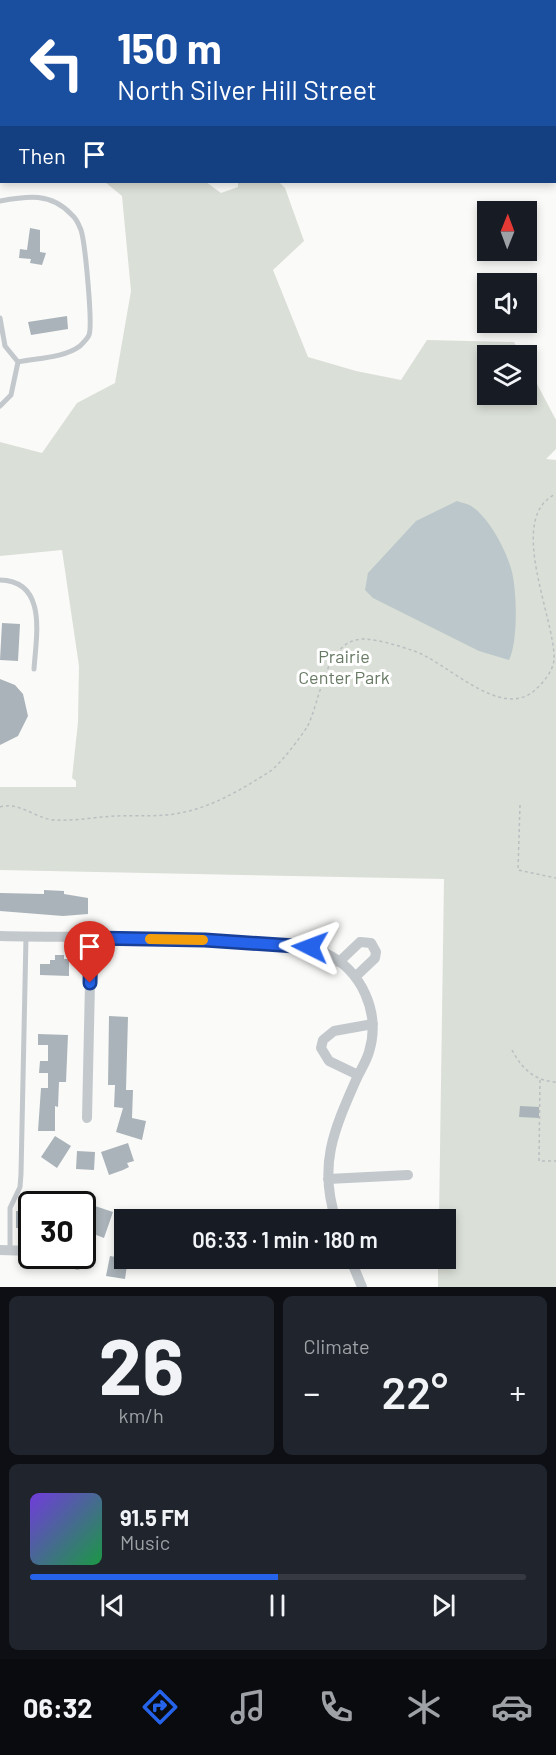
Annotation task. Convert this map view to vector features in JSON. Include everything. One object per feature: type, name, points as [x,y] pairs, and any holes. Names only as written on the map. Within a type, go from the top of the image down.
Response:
[{"type":"street","points":[[0,936],[205,940],[252,945],[296,946],[310,947],[337,960],[355,977],[369,1003],[373,1024],[370,1050],[334,1131],[330,1147],[328,1179],[334,1209]]},
{"type":"street","points":[[87,1118],[91,938]]},
{"type":"street","points":[[337,960],[360,942],[370,943],[376,952],[375,958],[355,977]]},
{"type":"street","points":[[358,1075],[329,1061],[321,1048],[323,1040],[334,1031],[373,1024]]},
{"type":"street","points":[[328,1179],[408,1175]]},
{"type":"street","points":[[355,1269],[362,1287]]},
{"type":"lane","points":[[0,201],[30,196],[44,197],[58,203],[73,216],[82,232],[90,316],[89,335],[80,346],[62,354],[18,362]]},
{"type":"lane","points":[[0,318],[5,346],[18,362]]},
{"type":"lane","points":[[0,406],[11,395],[18,362]]},
{"type":"lane","points":[[0,580],[20,584],[30,593],[36,606],[34,669]]},
{"type":"lane","points":[[5,1250],[10,1208],[20,1187],[21,1174],[26,937]]},
{"type":"path","points":[[0,807],[16,807],[48,819],[79,819],[173,814],[214,804],[272,770],[307,727],[328,665],[350,642],[365,639],[414,651],[477,689],[497,697],[517,699],[533,692],[546,679],[555,662],[554,643],[533,538],[538,510],[556,494]]},
{"type":"path","points":[[520,806],[518,870],[556,878]]},
{"type":"path","points":[[512,1050],[523,1068],[540,1080],[556,1082]]},
{"type":"path","points":[[540,1080],[539,1161],[556,1161]]},
{"type":"green space","name":"Prairie Center Park","points":[[106,183],[207,183],[221,193],[238,187],[238,183],[280,183],[285,188],[304,241],[273,270],[308,357],[356,371],[401,380],[427,340],[514,342],[516,345],[477,345],[477,405],[537,405],[537,384],[556,420],[556,449],[546,459],[556,460],[556,1287],[438,1287],[438,1269],[456,1269],[456,1209],[439,1209],[444,879],[0,870],[0,787],[76,787],[76,781],[72,778],[78,722],[79,666],[62,550],[0,556],[0,442],[42,453],[77,403],[115,383],[131,291],[122,196]]},
{"type":"shaded area","points":[[457,501],[472,507],[486,521],[498,537],[510,564],[514,581],[516,617],[514,642],[509,660],[479,651],[373,598],[365,590],[368,573],[416,521]]},
{"type":"building","points":[[30,228],[40,230],[40,252],[46,253],[42,265],[30,263],[31,259],[19,258],[20,249],[27,250]]},
{"type":"building","points":[[67,316],[68,329],[31,335],[28,322]]},
{"type":"building","points":[[2,623],[20,624],[18,661],[0,660]]},
{"type":"building","points":[[0,679],[15,685],[23,694],[28,716],[18,736],[0,745]]},
{"type":"building","points":[[44,890],[64,891],[64,894],[88,898],[88,914],[63,916],[0,911],[0,893],[44,894]]},
{"type":"building","points":[[55,955],[64,955],[64,959],[69,959],[69,976],[40,975],[40,964],[50,964],[50,960],[55,960]]},
{"type":"building","points":[[109,1016],[128,1017],[126,1090],[133,1090],[132,1118],[146,1121],[142,1140],[116,1132],[123,1108],[114,1107],[115,1085],[108,1085]]},
{"type":"building","points":[[38,1034],[68,1035],[66,1082],[59,1082],[58,1107],[55,1106],[55,1131],[38,1131],[41,1088],[48,1088],[48,1073],[39,1073],[40,1061],[48,1061],[48,1045],[38,1045]]},
{"type":"building","points":[[520,1106],[539,1107],[539,1118],[519,1117]]},
{"type":"building","points":[[55,1136],[71,1146],[57,1168],[41,1157]]},
{"type":"building","points":[[128,1143],[134,1161],[127,1163],[129,1167],[109,1175],[101,1152]]},
{"type":"building","points":[[77,1151],[95,1152],[94,1170],[76,1169]]},
{"type":"building","points":[[96,1206],[113,1212],[104,1238],[96,1235]]},
{"type":"building","points":[[16,1211],[18,1211],[18,1228],[16,1228]]},
{"type":"building","points":[[110,1256],[114,1257],[114,1269],[126,1269],[125,1279],[106,1276]]},
{"type":"slow traffic","points":[[150,939],[203,940]]},
{"type":"route","points":[[90,983],[91,938],[219,940],[252,945],[310,947]]}]
